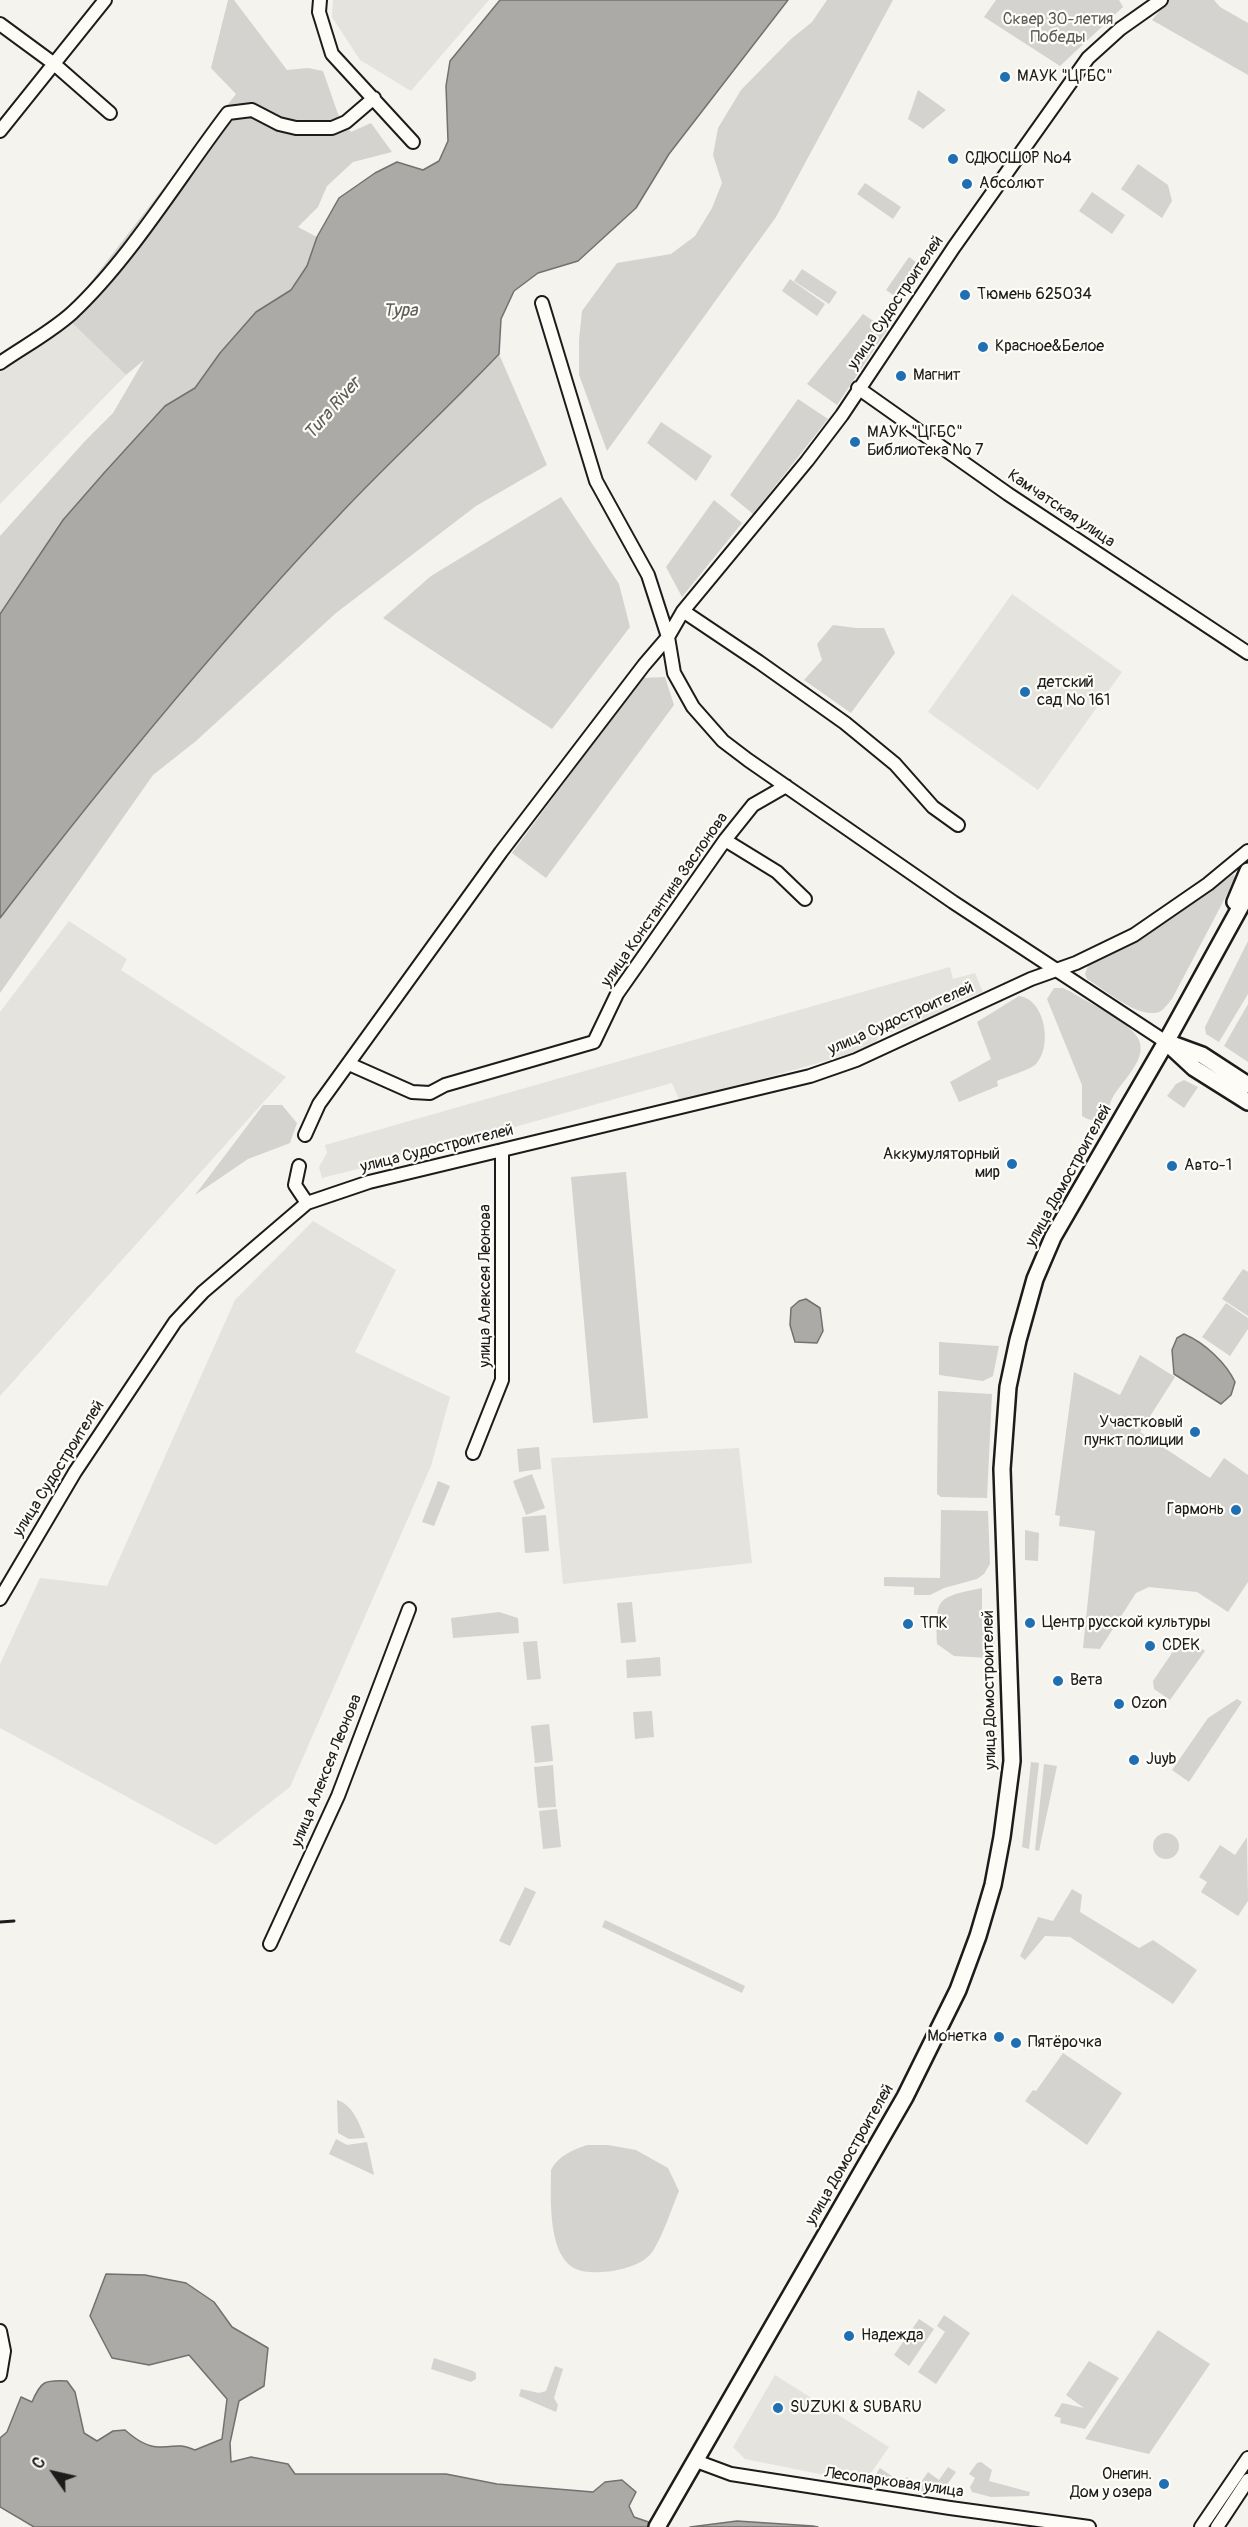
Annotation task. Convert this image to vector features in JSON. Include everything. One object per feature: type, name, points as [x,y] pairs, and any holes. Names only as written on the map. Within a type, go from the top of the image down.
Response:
[{"type":"main road","name":"улица Домостроителей","points":[[1210,960],[1248,871]]},
{"type":"main road","name":"улица Домостроителей","points":[[657,2527],[905,2097],[958,1990],[978,1936],[993,1885],[1012,1761],[1002,1468],[1008,1387],[1014,1359],[1035,1279],[1053,1237],[1166,1042],[1248,893]]},
{"type":"main road","points":[[1166,1042],[1202,1055],[1248,1085]]},
{"type":"main road","points":[[1166,1042],[1194,1068],[1248,1102]]},
{"type":"street","points":[[0,131],[105,0]]},
{"type":"street","points":[[320,0],[320,12],[332,54],[413,142]]},
{"type":"street","name":"улица Судостроителей","points":[[668,637],[683,611],[807,461],[954,247],[1088,58],[1120,29],[1161,0]]},
{"type":"street","points":[[0,24],[53,63],[110,113]]},
{"type":"street","points":[[0,363],[70,314],[93,292],[161,205],[228,113],[252,110],[279,124],[296,128],[332,128],[346,122],[374,98]]},
{"type":"street","points":[[542,303],[596,481],[648,575],[668,637],[674,673],[693,707],[723,741],[786,786],[1054,970],[1166,1042]]},
{"type":"street","name":"Камчатская улица","points":[[858,388],[1008,494],[1248,653]]},
{"type":"street","points":[[683,611],[845,723],[895,764],[933,807],[958,825]]},
{"type":"street","points":[[305,1135],[319,1104],[501,852],[668,637]]},
{"type":"street","name":"улица Константина Заслонова","points":[[349,1064],[412,1092],[430,1093],[445,1085],[594,1042],[617,994],[725,840],[753,806],[786,786]]},
{"type":"street","points":[[725,840],[777,872],[805,899]]},
{"type":"street","name":"улица Судостроителей","points":[[0,1599],[75,1472],[175,1322],[203,1292],[307,1203],[369,1182],[810,1076],[856,1060],[1134,935],[1208,884],[1248,851]]},
{"type":"street","name":"улица Алексея Леонова","points":[[473,1453],[502,1380],[502,1150]]},
{"type":"street","points":[[299,1166],[295,1185],[307,1203]]},
{"type":"street","name":"улица Алексея Леонова","points":[[270,1944],[338,1796],[409,1609]]},
{"type":"street","points":[[0,2331],[4,2351],[0,2375]]},
{"type":"street","points":[[1201,2527],[1248,2458]]},
{"type":"street","name":"Лесопарковая улица","points":[[696,2461],[740,2476],[1089,2527]]},
{"type":"street","points":[[1217,2527],[1248,2480]]},
{"type":"shaded area","points":[[333,0],[489,0],[411,91],[360,60],[332,17]]},
{"type":"shaded area","points":[[69,320],[126,375],[0,504],[0,367]]},
{"type":"shaded area","name":"детский сад № 161","points":[[1012,594],[1122,672],[1038,790],[928,712]]},
{"type":"shaded area","points":[[69,921],[127,959],[121,970],[286,1077],[0,1396],[0,1012]]},
{"type":"shaded area","points":[[950,967],[953,979],[975,973],[983,992],[951,1004],[952,1010],[880,1036],[871,1048],[680,1102],[672,1083],[429,1151],[322,1178],[319,1167],[327,1153],[325,1145]]},
{"type":"shaded area","points":[[313,1221],[396,1270],[355,1352],[450,1397],[431,1466],[290,1787],[216,1845],[0,1728],[0,1664],[40,1578],[107,1586],[235,1300]]},
{"type":"shaded area","points":[[739,1448],[752,1563],[563,1584],[551,1458]]},
{"type":"shaded area","points":[[775,2375],[889,2447],[864,2483],[745,2459],[733,2447]]},
{"type":"green space","points":[[228,0],[234,0],[287,70],[308,68],[323,71],[338,114],[351,132],[371,123],[392,152],[353,162],[327,186],[318,207],[298,227],[317,237],[307,266],[290,290],[256,312],[220,353],[195,388],[165,406],[104,473],[63,520],[0,614],[0,536],[113,413],[144,360],[126,375],[69,320],[77,300],[236,94],[211,68]]},
{"type":"green space","points":[[827,0],[893,0],[776,217],[607,451],[579,375],[582,311],[617,263],[671,254],[695,236],[712,208],[722,183],[713,155],[718,128],[741,90],[791,39],[812,22]]},
{"type":"green space","name":"Сквер 30-летия Победы","points":[[996,0],[1119,0],[1123,7],[1060,66],[984,17]]},
{"type":"green space","points":[[1169,0],[1214,0],[1220,7],[1248,23],[1248,75],[1152,20]]},
{"type":"green space","points":[[918,90],[946,110],[923,129],[908,119]]},
{"type":"green space","points":[[1138,164],[1168,185],[1172,201],[1162,218],[1121,189]]},
{"type":"green space","points":[[865,183],[901,207],[893,219],[857,194]]},
{"type":"green space","points":[[1092,192],[1125,215],[1112,234],[1079,211]]},
{"type":"green space","points":[[909,257],[926,269],[903,302],[886,290]]},
{"type":"green space","points":[[802,269],[837,292],[829,304],[794,281]]},
{"type":"green space","points":[[790,279],[825,304],[817,316],[782,291]]},
{"type":"green space","points":[[863,314],[887,330],[837,405],[807,384]]},
{"type":"green space","points":[[499,354],[547,465],[476,506],[336,613],[196,741],[153,775],[0,993],[0,918],[96,793],[219,647],[343,511]]},
{"type":"green space","points":[[798,399],[828,419],[753,514],[730,495]]},
{"type":"green space","points":[[661,422],[712,456],[696,481],[647,443]]},
{"type":"green space","points":[[561,497],[619,584],[630,627],[552,729],[383,618],[431,576]]},
{"type":"green space","points":[[714,500],[742,523],[682,597],[666,567]]},
{"type":"green space","points":[[833,625],[884,628],[895,653],[851,713],[804,680],[822,660],[817,644]]},
{"type":"green space","points":[[665,677],[674,705],[546,878],[512,853],[642,678]]},
{"type":"green space","points":[[1234,874],[1235,879],[1172,999],[1162,1010],[1157,1013],[1146,1013],[1137,1010],[1119,1001],[1087,979],[1085,974],[1088,966],[1097,959],[1113,954],[1173,917]]},
{"type":"green space","points":[[1248,941],[1248,994],[1219,1042],[1206,1034],[1205,1027]]},
{"type":"green space","points":[[1054,988],[1063,988],[1108,1013],[1135,1033],[1139,1040],[1141,1048],[1136,1064],[1115,1094],[1107,1114],[1101,1120],[1087,1119],[1082,1116],[1082,1085],[1047,999]]},
{"type":"green space","points":[[1019,996],[1035,1005],[1044,1024],[1044,1046],[1041,1056],[1033,1066],[997,1081],[998,1086],[959,1102],[950,1082],[991,1059],[977,1022]]},
{"type":"green space","points":[[1248,1004],[1248,1062],[1224,1046]]},
{"type":"green space","points":[[1184,1080],[1198,1087],[1184,1108],[1167,1096],[1176,1084]]},
{"type":"green space","points":[[263,1105],[282,1105],[297,1123],[290,1143],[248,1159],[195,1195]]},
{"type":"green space","points":[[626,1172],[648,1418],[593,1423],[571,1177]]},
{"type":"green space","points":[[1243,1269],[1248,1272],[1248,1316],[1222,1299]]},
{"type":"green space","points":[[1226,1303],[1248,1318],[1248,1329],[1230,1356],[1202,1337]]},
{"type":"green space","points":[[939,1342],[999,1346],[993,1376],[983,1381],[939,1375]]},
{"type":"green space","points":[[1140,1355],[1175,1377],[1140,1432],[1210,1478],[1224,1458],[1248,1475],[1248,1582],[1228,1612],[1197,1592],[1149,1587],[1136,1593],[1100,1649],[1083,1648],[1095,1531],[1059,1526],[1060,1516],[1055,1515],[1074,1372],[1120,1395]]},
{"type":"green space","points":[[938,1391],[992,1394],[987,1498],[941,1497],[937,1494]]},
{"type":"green space","points":[[539,1447],[541,1469],[519,1472],[517,1449]]},
{"type":"green space","points":[[532,1474],[545,1508],[526,1515],[513,1481]]},
{"type":"green space","points":[[438,1481],[450,1486],[434,1526],[422,1522]]},
{"type":"green space","points":[[941,1510],[988,1511],[990,1564],[984,1574],[977,1579],[944,1588],[930,1595],[914,1595],[914,1587],[884,1586],[884,1577],[940,1578]]},
{"type":"green space","points":[[546,1515],[549,1551],[525,1553],[522,1517]]},
{"type":"green space","points":[[1025,1530],[1039,1533],[1038,1561],[1025,1560]]},
{"type":"green space","points":[[982,1588],[982,1627],[994,1638],[995,1650],[988,1658],[954,1656],[937,1644],[938,1608],[942,1602],[955,1594]]},
{"type":"green space","points":[[632,1602],[636,1642],[621,1643],[617,1603]]},
{"type":"green space","points":[[499,1612],[518,1618],[519,1633],[453,1638],[451,1618]]},
{"type":"green space","points":[[537,1641],[541,1679],[527,1680],[523,1642]]},
{"type":"green space","points":[[1189,1641],[1205,1651],[1170,1700],[1154,1689],[1153,1681],[1178,1644]]},
{"type":"green space","points":[[660,1657],[661,1676],[627,1678],[626,1660]]},
{"type":"green space","points":[[1237,1699],[1242,1702],[1189,1782],[1172,1770],[1208,1718]]},
{"type":"green space","points":[[652,1711],[654,1737],[635,1739],[633,1712]]},
{"type":"green space","points":[[549,1724],[553,1761],[535,1763],[531,1726]]},
{"type":"green space","points":[[1031,1762],[1039,1763],[1029,1849],[1022,1847]]},
{"type":"green space","points":[[1044,1764],[1057,1766],[1039,1851],[1035,1850]]},
{"type":"green space","points":[[553,1765],[556,1807],[538,1808],[534,1767]]},
{"type":"green space","points":[[557,1809],[561,1847],[543,1849],[539,1811]]},
{"type":"green space","points":[[1166,1833],[1175,1837],[1179,1846],[1175,1855],[1166,1859],[1157,1855],[1153,1846],[1157,1837]]},
{"type":"green space","points":[[1247,1837],[1248,1901],[1238,1916],[1201,1892],[1207,1882],[1199,1877],[1220,1845],[1235,1855]]},
{"type":"green space","points":[[525,1887],[536,1892],[510,1946],[499,1941]]},
{"type":"green space","points":[[1072,1889],[1082,1895],[1080,1912],[1139,1948],[1153,1940],[1197,1970],[1173,2004],[1070,1937],[1045,1936],[1025,1960],[1020,1956],[1038,1917],[1053,1921]]},
{"type":"green space","points":[[605,1920],[745,1986],[742,1993],[602,1927]]},
{"type":"green space","points":[[1063,2053],[1122,2093],[1087,2145],[1025,2101],[1033,2090],[1036,2091]]},
{"type":"green space","points":[[337,2100],[351,2110],[365,2138],[349,2139],[338,2133]]},
{"type":"green space","points":[[336,2139],[347,2145],[367,2142],[374,2175],[329,2154]]},
{"type":"green space","points":[[587,2145],[608,2145],[636,2150],[668,2168],[679,2191],[653,2251],[635,2265],[613,2271],[584,2272],[567,2262],[560,2252],[555,2239],[551,2209],[551,2170],[566,2154]]},
{"type":"green space","points":[[944,2315],[970,2333],[936,2384],[918,2372],[945,2332],[937,2326]]},
{"type":"green space","points":[[919,2319],[934,2329],[909,2366],[894,2355]]},
{"type":"green space","points":[[1158,2330],[1210,2364],[1149,2454],[1085,2439]]},
{"type":"green space","points":[[434,2358],[473,2371],[476,2373],[476,2379],[471,2382],[431,2369]]},
{"type":"green space","points":[[1089,2361],[1119,2378],[1085,2429],[1060,2423],[1061,2418],[1054,2416],[1062,2403],[1084,2408],[1066,2395]]},
{"type":"green space","points":[[555,2366],[563,2369],[554,2398],[558,2405],[556,2412],[519,2396],[521,2389],[539,2393],[546,2391]]},
{"type":"green space","points":[[981,2462],[992,2470],[989,2481],[1030,2492],[1029,2496],[991,2497],[972,2492],[970,2487],[975,2478],[969,2474],[977,2463]]},
{"type":"green space","points":[[948,2467],[956,2472],[945,2486],[934,2492],[869,2484],[880,2468],[902,2483],[907,2477],[919,2485],[928,2472],[939,2480]]},
{"type":"water","name":"Тура","points":[[500,0],[788,0],[669,154],[636,208],[578,261],[538,273],[514,291],[501,319],[499,354],[361,492],[252,610],[82,813],[0,918],[0,614],[63,520],[104,473],[165,406],[195,388],[220,353],[256,312],[291,290],[307,266],[317,237],[339,198],[375,173],[397,162],[423,170],[439,161],[448,141],[446,86],[450,61]]},
{"type":"water","points":[[806,1299],[820,1308],[823,1331],[817,1343],[795,1342],[790,1325],[791,1308],[799,1301]]},
{"type":"water","points":[[1184,1334],[1214,1354],[1235,1382],[1231,1395],[1221,1404],[1174,1374],[1172,1350],[1177,1338]]},
{"type":"water","points":[[106,2274],[145,2275],[186,2283],[214,2302],[232,2327],[268,2348],[264,2386],[239,2401],[230,2443],[231,2462],[251,2457],[288,2464],[295,2474],[446,2474],[497,2484],[593,2492],[605,2482],[622,2480],[636,2492],[629,2506],[634,2517],[663,2527],[34,2527],[0,2507],[0,2438],[7,2432],[21,2397],[32,2402],[44,2383],[67,2381],[75,2392],[84,2433],[97,2441],[113,2431],[125,2430],[137,2440],[151,2446],[181,2446],[195,2450],[222,2439],[227,2399],[189,2355],[149,2365],[112,2358],[90,2316]]},
{"type":"water","points":[[737,2521],[813,2526],[818,2527],[690,2527]]},
{"type":"railway","points":[[0,1922],[14,1921]]},
{"type":"place","name":"МАУК \"ЦГБС\"","points":[[1005,77]]},
{"type":"place","name":"СДЮСШОР №4","points":[[953,159]]},
{"type":"place","name":"Абсолют","points":[[967,184]]},
{"type":"place","name":"Тюмень 625034","points":[[965,295]]},
{"type":"place","name":"Красное&Белое","points":[[983,347]]},
{"type":"place","name":"Магнит","points":[[901,376]]},
{"type":"place","name":"МАУК \"ЦГБС\" Библиотека № 7","points":[[855,442]]},
{"type":"place","name":"детский сад № 161","points":[[1025,692]]},
{"type":"place","name":"Аккумуляторный мир","points":[[1012,1164]]},
{"type":"place","name":"Авто-1","points":[[1172,1166]]},
{"type":"place","name":"Участковый пункт полиции","points":[[1195,1432]]},
{"type":"place","name":"Гармонь","points":[[1236,1510]]},
{"type":"place","name":"Центр русской культуры","points":[[1030,1623]]},
{"type":"place","name":"ТПК","points":[[908,1624]]},
{"type":"place","name":"CDEK","points":[[1150,1646]]},
{"type":"place","name":"Вета","points":[[1058,1681]]},
{"type":"place","name":"Ozon","points":[[1119,1704]]},
{"type":"place","name":"Juyb","points":[[1134,1760]]},
{"type":"place","name":"Монетка","points":[[999,2037]]},
{"type":"place","name":"Пятёрочка","points":[[1016,2043]]},
{"type":"place","name":"Надежда","points":[[849,2336]]},
{"type":"place","name":"SUZUKI & SUBARU","points":[[778,2408]]},
{"type":"place","name":"Онегин. Дом у озера","points":[[1164,2484]]},
{"type":"water label","name":"Tura River","points":[[333,409]]}]
